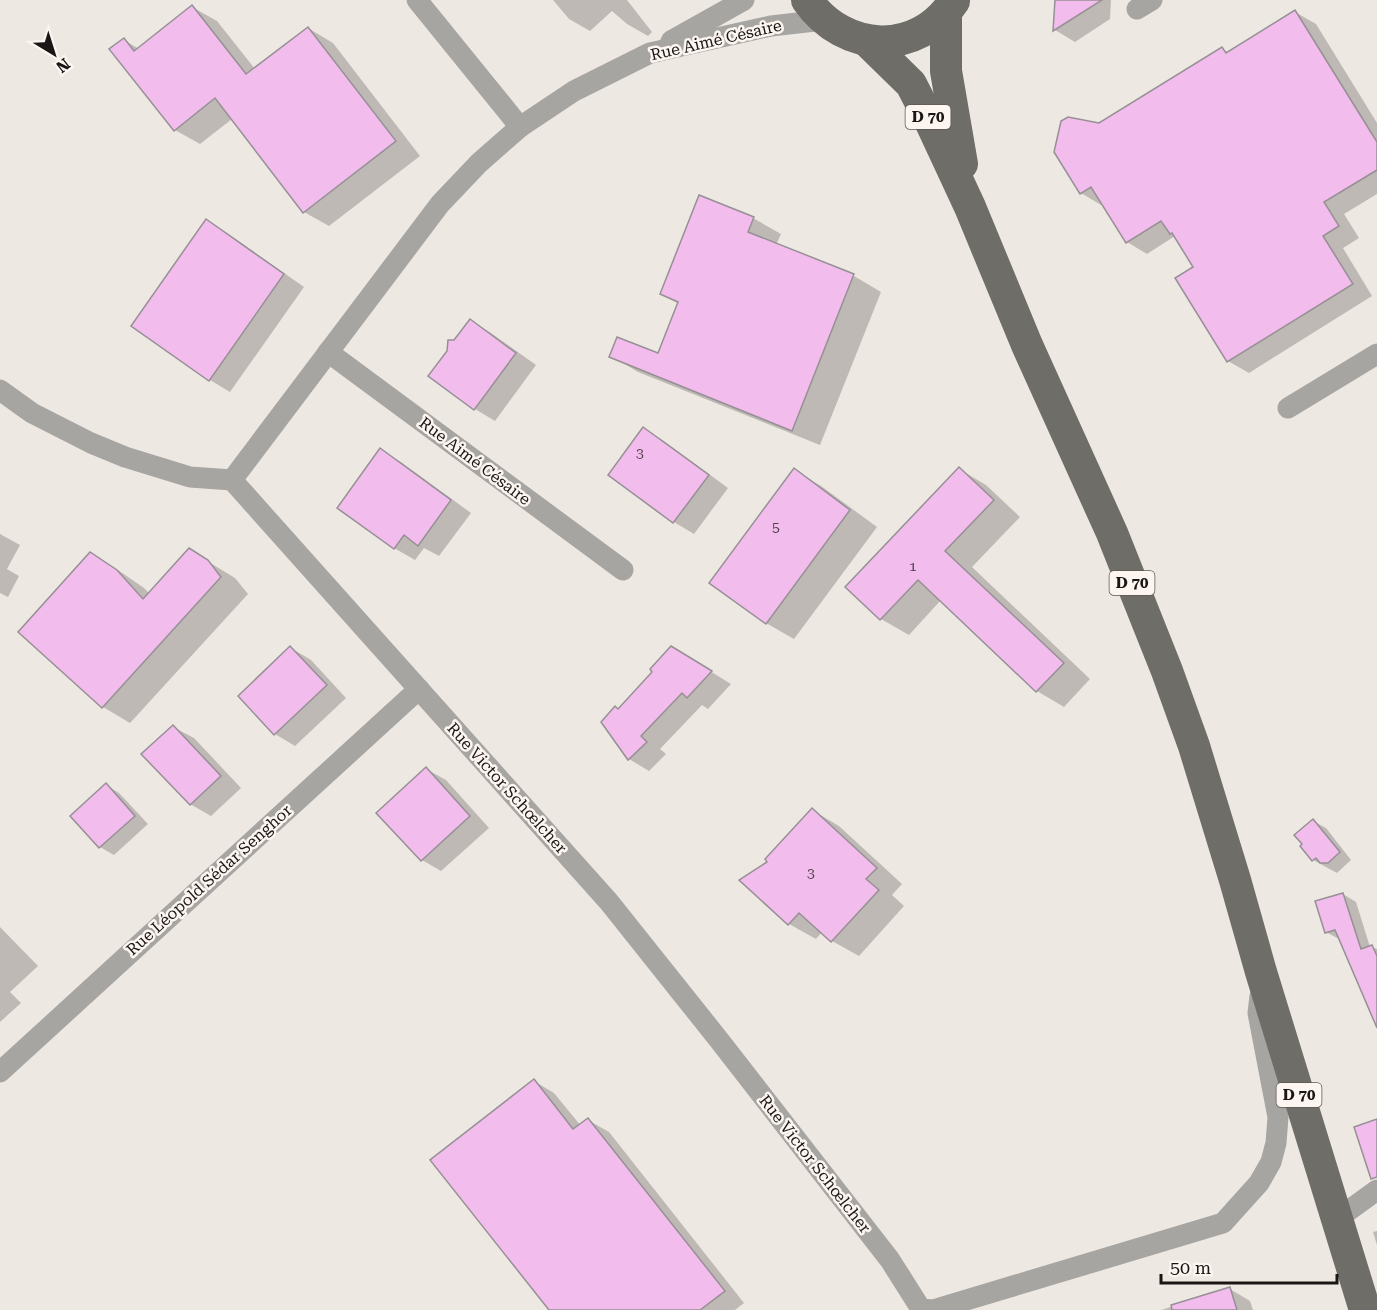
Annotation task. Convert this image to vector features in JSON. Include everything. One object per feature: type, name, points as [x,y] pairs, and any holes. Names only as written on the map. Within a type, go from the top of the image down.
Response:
[{"type":"main road","points":[[815,10],[844,33],[867,41],[889,42],[910,37],[930,27],[950,6]]},
{"type":"main road","name":"D 70","points":[[950,6],[946,71],[970,207]]},
{"type":"main road","name":"D 70","points":[[867,41],[911,84],[970,207],[1027,345],[1112,533],[1167,671],[1211,802],[1365,1310]]},
{"type":"street","points":[[417,0],[519,127]]},
{"type":"street","points":[[650,53],[744,0]]},
{"type":"street","name":"Rue Aimé Césaire","points":[[232,480],[440,204],[479,163],[519,127],[574,92],[650,53],[771,26],[815,10]]},
{"type":"street","name":"Rue Aimé Césaire","points":[[328,352],[623,570]]},
{"type":"street","points":[[1288,408],[1377,354]]},
{"type":"street","points":[[0,390],[32,413],[91,443],[125,457],[190,477],[232,480]]},
{"type":"street","name":"Rue Victor Schœlcher","points":[[232,480],[609,902],[890,1260],[921,1309]]},
{"type":"street","name":"Rue Léopold Sédar Senghor","points":[[0,1072],[419,688]]},
{"type":"street","points":[[921,1309],[933,1310],[1224,1223],[1259,1183],[1271,1162],[1276,1143],[1278,1117],[1258,1013],[1262,972]]},
{"type":"street","points":[[1337,1219],[1377,1190]]},
{"type":"building","points":[[1055,0],[1102,0],[1053,31]]},
{"type":"building","points":[[192,5],[246,74],[308,27],[396,141],[303,213],[215,98],[174,131],[109,49],[124,38],[134,51]]},
{"type":"building","points":[[1295,10],[1377,142],[1377,170],[1324,202],[1339,226],[1323,236],[1353,284],[1227,362],[1175,278],[1193,267],[1172,233],[1170,234],[1161,221],[1126,243],[1091,187],[1080,194],[1054,152],[1061,121],[1068,117],[1099,123],[1222,47],[1226,53]]},
{"type":"building","points":[[699,195],[754,217],[748,232],[854,274],[792,431],[609,357],[617,337],[658,353],[678,302],[660,294]]},
{"type":"building","points":[[206,219],[284,274],[209,381],[131,326]]},
{"type":"building","points":[[470,319],[516,353],[474,410],[428,376],[447,351],[448,340],[454,340]]},
{"type":"building","points":[[643,427],[709,475],[673,523],[608,475]]},
{"type":"building","points":[[380,448],[451,500],[418,546],[404,535],[394,549],[337,508]]},
{"type":"building","points":[[959,467],[994,500],[945,551],[1064,663],[1036,692],[918,580],[880,620],[845,587]]},
{"type":"building","points":[[794,468],[850,510],[766,624],[709,583]]},
{"type":"building","points":[[189,548],[208,560],[221,577],[102,708],[18,632],[90,552],[117,570],[143,599]]},
{"type":"building","points":[[290,646],[327,685],[274,735],[238,696]]},
{"type":"building","points":[[671,646],[712,671],[687,698],[682,693],[641,736],[647,742],[628,760],[601,722],[615,706],[618,709],[652,672],[650,669]]},
{"type":"building","points":[[173,725],[221,776],[190,805],[141,754]]},
{"type":"building","points":[[426,767],[470,816],[421,861],[376,813]]},
{"type":"building","points":[[106,783],[135,816],[99,848],[70,816]]},
{"type":"building","points":[[812,808],[877,868],[866,879],[879,890],[831,942],[799,913],[788,925],[739,880],[767,862],[765,859]]},
{"type":"building","points":[[1313,819],[1340,852],[1328,863],[1320,863],[1316,858],[1312,861],[1294,835]]},
{"type":"building","points":[[1343,893],[1361,949],[1372,945],[1377,956],[1377,1028],[1335,930],[1325,933],[1315,901]]},
{"type":"building","points":[[534,1079],[573,1129],[588,1118],[725,1291],[700,1310],[549,1310],[430,1160]]},
{"type":"building","points":[[1377,1119],[1377,1177],[1371,1179],[1354,1127]]},
{"type":"building","points":[[1230,1287],[1237,1310],[1172,1310],[1171,1305]]}]
